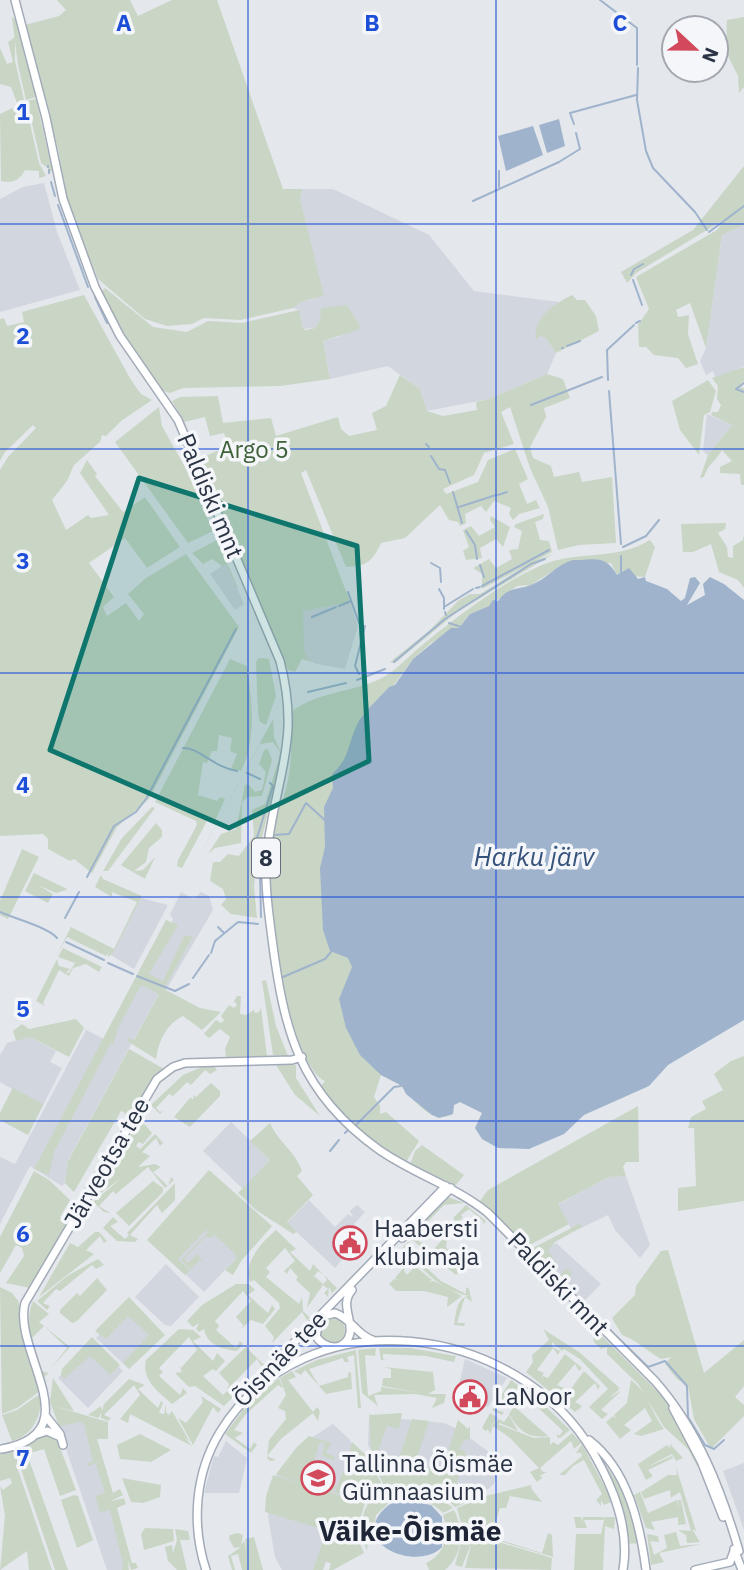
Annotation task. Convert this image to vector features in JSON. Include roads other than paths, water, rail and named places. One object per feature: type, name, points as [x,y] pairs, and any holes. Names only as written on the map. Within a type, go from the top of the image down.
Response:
[{"type":"main road","name":"Paldiski mnt","points":[[15,0],[46,118],[63,199],[95,286],[120,336],[178,420],[280,661],[288,696],[289,741],[269,834],[266,874],[291,1041],[325,1098]]},
{"type":"main road","name":"Paldiski mnt","points":[[285,1014],[314,1085],[367,1141],[482,1208],[652,1379],[674,1410],[699,1456],[744,1565]]},
{"type":"main road","points":[[286,1060],[295,1053],[291,1041]]},
{"type":"main road","name":"Järveotsa tee","points":[[42,1419],[46,1397],[23,1324],[25,1303],[157,1079],[173,1067],[185,1063],[286,1060],[301,1057]]},
{"type":"main road","points":[[286,1060],[300,1064],[314,1085]]},
{"type":"main road","points":[[423,1174],[437,1185],[433,1199]]},
{"type":"main road","name":"Õismäe tee","points":[[204,1570],[197,1521],[201,1477],[214,1443],[250,1393],[272,1369],[433,1199],[449,1187]]},
{"type":"main road","name":"Õismäe tee","points":[[375,1341],[358,1334],[348,1322],[349,1294],[449,1187]]},
{"type":"main road","points":[[335,1313],[348,1322],[348,1338],[335,1348],[318,1339],[315,1329],[320,1317],[335,1313]]},
{"type":"main road","name":"Õismäe tee","points":[[204,1570],[193,1516],[195,1485],[202,1462],[229,1411],[272,1369],[335,1348],[375,1341],[446,1346],[494,1363],[535,1388],[589,1440],[613,1491],[622,1525],[623,1570]]},
{"type":"main road","points":[[31,1438],[42,1419]]},
{"type":"main road","points":[[42,1419],[60,1434],[63,1446]]},
{"type":"main road","points":[[1,1449],[24,1439],[42,1419]]},
{"type":"main road","points":[[1,1449],[45,1431],[58,1436]]},
{"type":"main road","points":[[589,1440],[606,1459],[629,1496],[646,1570]]},
{"type":"main road","points":[[624,1551],[633,1544],[643,1550]]},
{"type":"main road","name":"Paldiski mnt","points":[[739,1552],[741,1570]]},
{"type":"main road","points":[[711,1570],[725,1565],[739,1552]]},
{"type":"main road","points":[[695,1570],[725,1565],[741,1570]]},
{"type":"water","points":[[559,119],[565,146],[547,153],[539,125]]},
{"type":"water","points":[[533,126],[543,155],[506,171],[498,136]]},
{"type":"water","name":"Harku järv","points":[[573,560],[604,561],[617,575],[629,568],[638,579],[645,577],[646,581],[667,589],[681,601],[685,598],[690,578],[695,577],[700,583],[687,605],[705,595],[703,584],[710,577],[744,600],[744,1020],[668,1065],[649,1086],[584,1115],[564,1134],[529,1149],[498,1148],[482,1139],[475,1128],[482,1113],[460,1102],[454,1105],[453,1114],[439,1118],[432,1115],[406,1094],[402,1086],[381,1075],[360,1055],[346,1028],[339,999],[352,967],[348,958],[330,951],[323,930],[320,868],[325,847],[324,807],[333,788],[332,774],[343,762],[359,721],[389,687],[395,685],[413,659],[451,628],[459,628],[470,614],[489,606],[493,600],[498,601],[509,591],[537,582]]},
{"type":"water","points":[[402,1500],[431,1505],[442,1517],[442,1547],[433,1554],[407,1556],[394,1552],[376,1538],[374,1527],[379,1515],[389,1505]]},
{"type":"waterway","points":[[600,0],[637,28],[637,65]]},
{"type":"waterway","points":[[638,68],[637,100],[646,151],[653,168],[695,212],[707,230]]},
{"type":"waterway","points":[[574,124],[570,113],[636,95]]},
{"type":"waterway","points":[[473,201],[559,162],[580,149],[576,133]]},
{"type":"waterway","points":[[499,171],[499,187]]},
{"type":"waterway","points":[[51,182],[55,196]]},
{"type":"waterway","points":[[58,205],[88,287]]},
{"type":"waterway","points":[[709,232],[744,206]]},
{"type":"waterway","points":[[631,275],[634,269],[643,264]]},
{"type":"waterway","points":[[633,280],[642,305]]},
{"type":"waterway","points":[[95,297],[107,323]]},
{"type":"waterway","points":[[636,323],[640,321]]},
{"type":"waterway","points":[[608,380],[607,350],[634,325]]},
{"type":"waterway","points":[[567,346],[580,341]]},
{"type":"waterway","points":[[531,405],[602,377]]},
{"type":"waterway","points":[[744,383],[736,389],[744,392]]},
{"type":"waterway","points":[[609,391],[621,544]]},
{"type":"waterway","points":[[426,444],[429,447]]},
{"type":"waterway","points":[[431,456],[439,469],[445,470],[450,483]]},
{"type":"waterway","points":[[453,492],[462,523]]},
{"type":"waterway","points":[[498,495],[507,492]]},
{"type":"waterway","points":[[459,507],[496,495]]},
{"type":"waterway","points":[[623,547],[646,536],[659,520]]},
{"type":"waterway","points":[[466,531],[475,545],[477,559]]},
{"type":"waterway","points":[[482,586],[549,550]]},
{"type":"waterway","points":[[621,556],[621,573]]},
{"type":"waterway","points":[[394,662],[445,619],[531,564],[545,559]]},
{"type":"waterway","points":[[431,563],[440,568],[441,582]]},
{"type":"waterway","points":[[480,565],[484,577]]},
{"type":"waterway","points":[[476,588],[480,587]]},
{"type":"waterway","points":[[439,589],[444,598],[444,609]]},
{"type":"waterway","points":[[444,607],[473,589]]},
{"type":"waterway","points":[[348,592],[359,623]]},
{"type":"waterway","points":[[339,606],[351,601]]},
{"type":"waterway","points":[[312,617],[336,607]]},
{"type":"waterway","points":[[449,623],[461,627]]},
{"type":"waterway","points":[[359,674],[355,666],[365,626]]},
{"type":"waterway","points":[[87,877],[114,826],[136,812],[146,799],[236,629]]},
{"type":"waterway","points":[[357,680],[385,669]]},
{"type":"waterway","points":[[308,692],[346,683]]},
{"type":"waterway","points":[[183,748],[237,771]]},
{"type":"waterway","points":[[247,773],[260,779]]},
{"type":"waterway","points":[[254,871],[256,841],[273,786],[270,783]]},
{"type":"waterway","points":[[273,835],[289,834],[306,803],[327,822]]},
{"type":"waterway","points":[[260,874],[261,917]]},
{"type":"waterway","points":[[65,918],[79,892]]},
{"type":"waterway","points":[[0,912],[39,927],[57,938]]},
{"type":"waterway","points":[[211,953],[215,941],[238,922],[258,924]]},
{"type":"waterway","points":[[218,927],[224,933]]},
{"type":"waterway","points":[[66,942],[104,960]]},
{"type":"waterway","points":[[283,977],[325,959],[331,952]]},
{"type":"waterway","points":[[193,978],[209,955]]},
{"type":"waterway","points":[[108,963],[133,974]]},
{"type":"waterway","points":[[137,976],[175,991],[189,984]]},
{"type":"waterway","points":[[356,1125],[394,1087],[401,1086]]},
{"type":"waterway","points":[[345,1133],[348,1130]]},
{"type":"waterway","points":[[330,1151],[339,1140]]},
{"type":"waterway","points":[[608,1328],[648,1367],[665,1361],[687,1386],[688,1417],[705,1445],[714,1449],[724,1440]]},
{"type":"place","name":"Haabersti klubimaja","points":[[350,1243]]},
{"type":"place","name":"LaNoor","points":[[470,1397]]},
{"type":"place","name":"Tallinna Õismäe Gümnaasium","points":[[318,1478]]},
{"type":"district","name":"Väike-Õismäe","points":[[410,1531]]},
{"type":"park label","name":"Argo 5","points":[[254,450]]}]
